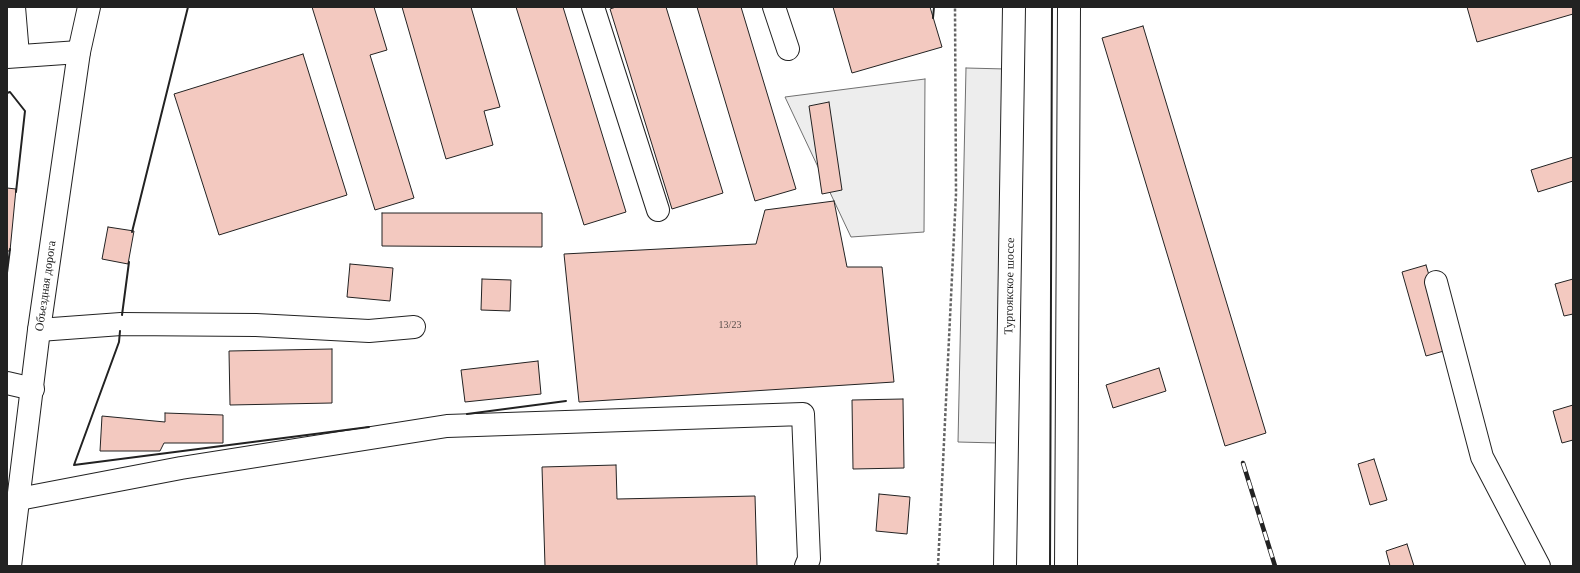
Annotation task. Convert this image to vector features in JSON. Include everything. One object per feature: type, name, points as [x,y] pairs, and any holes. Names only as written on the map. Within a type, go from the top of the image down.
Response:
[{"type":"main road","points":[[14,7],[12,56],[79,52]]},
{"type":"main road","name":"Объездная дорога","points":[[10,566],[33,389],[39,330],[79,52],[90,7]]},
{"type":"main road","points":[[593,7],[658,210]]},
{"type":"main road","points":[[774,7],[788,49]]},
{"type":"main road","name":"Тургоякское шоссе","points":[[1005,566],[1014,7]]},
{"type":"main road","points":[[1066,566],[1069,7]]},
{"type":"main road","points":[[1436,282],[1482,457],[1539,566]]},
{"type":"main road","points":[[39,330],[121,324],[256,325],[369,331],[414,327]]},
{"type":"main road","points":[[7,383],[33,389]]},
{"type":"main road","points":[[19,499],[181,468],[447,426],[803,414],[809,559],[806,566]]},
{"type":"path","points":[[938,566],[956,194],[955,7]]},
{"type":"shaded area","points":[[966,68],[1006,69],[998,443],[958,442]]},
{"type":"shaded area","points":[[925,79],[924,232],[851,237],[785,97]]},
{"type":"building","points":[[312,7],[374,7],[387,50],[370,55],[414,198],[375,210]]},
{"type":"building","points":[[402,7],[471,7],[500,107],[484,111],[493,145],[446,159]]},
{"type":"building","points":[[516,7],[563,7],[626,212],[584,225]]},
{"type":"building","points":[[616,7],[666,7],[723,193],[672,209],[610,9]]},
{"type":"building","points":[[697,7],[741,7],[796,189],[755,201]]},
{"type":"building","points":[[833,7],[930,7],[942,47],[852,73]]},
{"type":"building","points":[[1467,7],[1573,7],[1573,14],[1477,42]]},
{"type":"building","points":[[1143,26],[1266,433],[1225,446],[1102,38]]},
{"type":"building","points":[[303,54],[347,195],[219,235],[174,94]]},
{"type":"building","points":[[829,102],[842,190],[822,194],[809,106]]},
{"type":"building","points":[[1573,157],[1573,181],[1538,192],[1531,170]]},
{"type":"building","points":[[7,188],[16,189],[10,251],[7,251]]},
{"type":"building","points":[[834,201],[847,267],[882,267],[894,382],[579,402],[564,254],[756,244],[765,210]]},
{"type":"building","points":[[382,213],[542,213],[542,247],[382,246]]},
{"type":"building","points":[[108,227],[134,231],[128,264],[102,259]]},
{"type":"building","points":[[350,264],[393,268],[390,301],[347,297]]},
{"type":"building","points":[[1426,265],[1451,349],[1426,356],[1402,272]]},
{"type":"building","points":[[482,279],[511,280],[510,311],[481,310]]},
{"type":"building","points":[[1573,279],[1573,314],[1564,316],[1555,284]]},
{"type":"building","points":[[332,349],[332,403],[230,405],[229,351]]},
{"type":"building","points":[[538,361],[541,394],[465,402],[461,370]]},
{"type":"building","points":[[1159,368],[1166,391],[1113,408],[1106,385]]},
{"type":"building","points":[[903,399],[904,468],[853,469],[852,400]]},
{"type":"building","points":[[1573,405],[1573,440],[1562,443],[1553,411]]},
{"type":"building","points":[[165,413],[223,415],[223,443],[164,443],[160,451],[100,451],[102,416],[165,422]]},
{"type":"building","points":[[1374,459],[1387,500],[1370,505],[1358,464]]},
{"type":"building","points":[[616,465],[617,499],[755,496],[757,566],[545,566],[542,467]]},
{"type":"building","points":[[879,494],[910,497],[907,534],[876,531]]},
{"type":"building","points":[[1407,544],[1414,566],[1390,566],[1386,551]]},
{"type":"railway","points":[[1243,463],[1275,566]]},
{"type":"wall","points":[[132,232],[188,7]]},
{"type":"wall","points":[[933,18],[934,7]]},
{"type":"wall","points":[[1050,566],[1052,7]]},
{"type":"wall","points":[[7,93],[10,92],[25,111],[16,192]]},
{"type":"wall","points":[[7,273],[10,249]]},
{"type":"wall","points":[[122,315],[129,262]]},
{"type":"wall","points":[[120,331],[119,342],[74,465],[369,427]]},
{"type":"wall","points":[[467,414],[566,401]]}]
